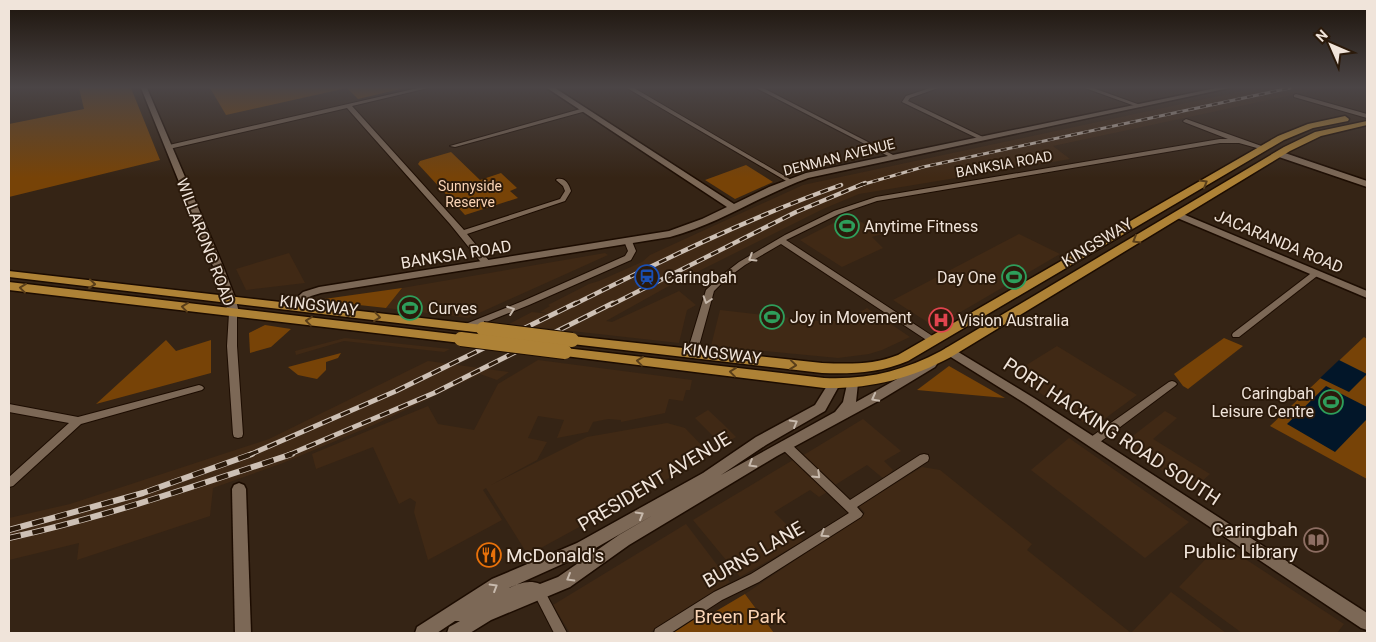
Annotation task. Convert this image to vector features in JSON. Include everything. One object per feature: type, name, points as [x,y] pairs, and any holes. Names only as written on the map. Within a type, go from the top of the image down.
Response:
[{"type":"main road","name":"KINGSWAY","points":[[9,286],[233,313],[463,333],[483,329],[572,340],[834,384],[850,376],[894,363],[1287,135],[1306,127],[1356,118]]},
{"type":"main road","name":"KINGSWAY","points":[[9,274],[293,307],[463,333],[564,352],[690,360],[850,376],[878,381],[922,368],[1279,154],[1318,134],[1367,123]]},
{"type":"main road","points":[[1264,148],[1279,154]]},
{"type":"main road","points":[[1162,208],[1178,215]]},
{"type":"main road","name":"PORT HACKING ROAD SOUTH","points":[[934,341],[948,352]]},
{"type":"street","name":"WILLARONG ROAD","points":[[157,118],[231,300],[238,434]]},
{"type":"street","points":[[169,147],[296,118]]},
{"type":"street","points":[[359,118],[463,233],[487,264]]},
{"type":"street","points":[[453,146],[555,118]]},
{"type":"street","points":[[596,118],[734,208]]},
{"type":"street","points":[[682,118],[790,181]]},
{"type":"street","points":[[819,118],[894,157]]},
{"type":"street","points":[[940,118],[983,138]]},
{"type":"street","name":"DENMAN AVENUE","points":[[628,241],[684,230],[790,181],[1081,118]]},
{"type":"street","points":[[1186,121],[1239,141],[1264,148]]},
{"type":"street","name":"BANKSIA ROAD","points":[[690,360],[710,290],[723,277],[782,241],[846,208],[876,199],[1220,141],[1239,141]]},
{"type":"street","points":[[1279,154],[1367,184]]},
{"type":"street","points":[[463,233],[563,200],[568,191],[566,185],[559,180]]},
{"type":"street","name":"JACARANDA ROAD","points":[[1178,215],[1367,295]]},
{"type":"street","points":[[463,333],[628,258],[632,250],[628,241]]},
{"type":"street","name":"BANKSIA ROAD","points":[[293,307],[307,294],[319,290],[628,241]]},
{"type":"street","points":[[782,241],[934,341]]},
{"type":"street","points":[[1236,335],[1317,274]]},
{"type":"street","name":"PRESIDENT AVENUE","points":[[423,633],[504,581],[582,548],[779,439],[840,415],[902,383],[948,352]]},
{"type":"street","name":"PORT HACKING ROAD SOUTH","points":[[948,352],[1092,442],[1367,622]]},
{"type":"street","points":[[840,415],[849,403],[850,376]]},
{"type":"street","name":"PRESIDENT AVENUE","points":[[455,633],[485,615],[575,575],[624,540],[779,439],[824,405],[834,384]]},
{"type":"street","points":[[1092,442],[1172,384]]},
{"type":"street","points":[[9,408],[78,421],[199,388]]},
{"type":"street","points":[[9,483],[78,421]]},
{"type":"street","points":[[779,439],[849,506],[924,458]]},
{"type":"street","points":[[239,489],[243,633]]},
{"type":"street","name":"BURNS LANE","points":[[660,633],[718,596],[755,578],[856,514],[849,506]]},
{"type":"street","points":[[454,614],[476,610],[525,589],[534,589],[540,592],[561,633]]},
{"type":"shaded area","points":[[1116,118],[1184,118],[1053,146],[1070,159],[859,194],[823,209],[667,287],[606,321],[612,322],[679,291],[696,305],[687,310],[679,343],[509,324],[532,312],[560,315],[540,312],[550,306],[548,305],[589,284],[642,262],[650,255],[803,185]]},
{"type":"shaded area","points":[[849,215],[882,234],[872,237],[883,248],[842,267],[800,240]]},
{"type":"shaded area","points":[[1019,234],[1060,254],[935,327],[893,300]]},
{"type":"shaded area","points":[[289,253],[305,283],[246,290],[236,269]]},
{"type":"shaded area","points":[[605,253],[608,255],[468,318],[386,308],[402,288]]},
{"type":"shaded area","points":[[867,308],[910,337],[869,354],[838,358],[711,346],[720,310],[827,322],[848,319]]},
{"type":"shaded area","points":[[345,338],[450,349],[444,352],[344,341],[296,355],[295,351]]},
{"type":"shaded area","points":[[1057,346],[1137,395],[1092,428],[1012,374]]},
{"type":"shaded area","points":[[538,360],[692,380],[690,390],[686,390],[683,401],[669,399],[665,413],[621,422],[621,420],[608,419],[593,422],[588,432],[557,438],[564,420],[538,416],[528,438],[547,442],[537,460],[491,485],[587,437],[667,423],[685,428],[711,455],[528,555],[486,488],[483,490],[502,520],[428,560],[414,512],[416,502],[410,498],[399,504],[373,447],[316,469],[312,454],[428,406],[438,424],[474,430],[498,384]]},
{"type":"shaded area","points":[[428,361],[509,372],[497,380],[480,374],[376,424],[283,463],[213,488],[210,516],[77,560],[79,543],[9,560],[9,518],[70,504],[269,439]]},
{"type":"shaded area","points":[[708,410],[736,437],[722,445],[695,418]]},
{"type":"shaded area","points":[[1165,411],[1177,418],[1153,439],[1210,474],[1192,490],[1127,448],[1125,442]]},
{"type":"shaded area","points":[[863,419],[901,451],[884,461],[893,470],[884,479],[867,465],[835,485],[802,456]]},
{"type":"shaded area","points":[[1069,438],[1189,522],[1145,558],[1031,470]]},
{"type":"shaded area","points":[[793,460],[827,492],[819,497],[810,490],[774,512],[803,541],[740,577],[693,520]]},
{"type":"shaded area","points":[[922,467],[940,470],[1032,544],[1027,550],[1131,633],[774,633],[745,594],[865,513],[859,506]]},
{"type":"shaded area","points":[[686,524],[730,582],[649,633],[570,633],[553,605]]},
{"type":"shaded area","points":[[1221,543],[1344,624],[1337,633],[1242,633],[1179,587]]},
{"type":"shaded area","points":[[1171,592],[1226,633],[1131,633]]},
{"type":"green space","points":[[39,118],[143,118],[160,160],[9,197],[9,124]]},
{"type":"green space","name":"Sunnyside Reserve","points":[[451,152],[480,180],[501,173],[517,188],[510,191],[518,198],[465,215],[418,164],[420,161]]},
{"type":"green space","points":[[746,165],[773,182],[735,199],[705,180]]},
{"type":"green space","points":[[402,288],[386,308],[323,301],[324,299]]},
{"type":"green space","points":[[265,325],[291,329],[271,347],[250,353],[249,333]]},
{"type":"green space","name":"Caringbah Leisure Centre","points":[[1364,337],[1367,339],[1367,479],[1270,426]]},
{"type":"green space","points":[[1224,338],[1243,346],[1188,389],[1183,386],[1174,374]]},
{"type":"green space","points":[[166,340],[176,351],[211,340],[211,373],[96,404]]},
{"type":"green space","points":[[341,353],[338,358],[326,362],[326,370],[317,379],[298,375],[288,367]]},
{"type":"green space","points":[[949,366],[1005,398],[917,390]]},
{"type":"green space","name":"Breen Park","points":[[745,594],[774,633],[673,633],[698,617],[701,620]]},
{"type":"water","points":[[1339,360],[1367,374],[1349,392],[1320,378]]},
{"type":"water","points":[[1326,386],[1367,407],[1367,419],[1335,452],[1287,424]]},
{"type":"railway","points":[[861,185],[923,167],[1151,118]]},
{"type":"railway","points":[[611,305],[796,212],[865,183]]},
{"type":"railway","points":[[573,305],[672,256],[772,211],[841,185]]},
{"type":"railway","points":[[249,455],[396,391],[576,303]]},
{"type":"railway","points":[[288,455],[434,393],[613,303]]},
{"type":"railway","points":[[9,530],[143,493],[252,454]]},
{"type":"railway","points":[[9,538],[116,510],[292,454]]},
{"type":"place","name":"Anytime Fitness","points":[[847,226]]},
{"type":"place","name":"Caringbah","points":[[647,277]]},
{"type":"place","name":"Day One","points":[[1014,277]]},
{"type":"place","name":"Curves","points":[[410,308]]},
{"type":"place","name":"Joy in Movement","points":[[772,317]]},
{"type":"place","name":"Vision Australia","points":[[941,320]]},
{"type":"place","name":"Caringbah Leisure Centre","points":[[1331,402]]},
{"type":"place","name":"Caringbah Public Library","points":[[1316,540]]},
{"type":"place","name":"McDonald's","points":[[489,555]]}]
